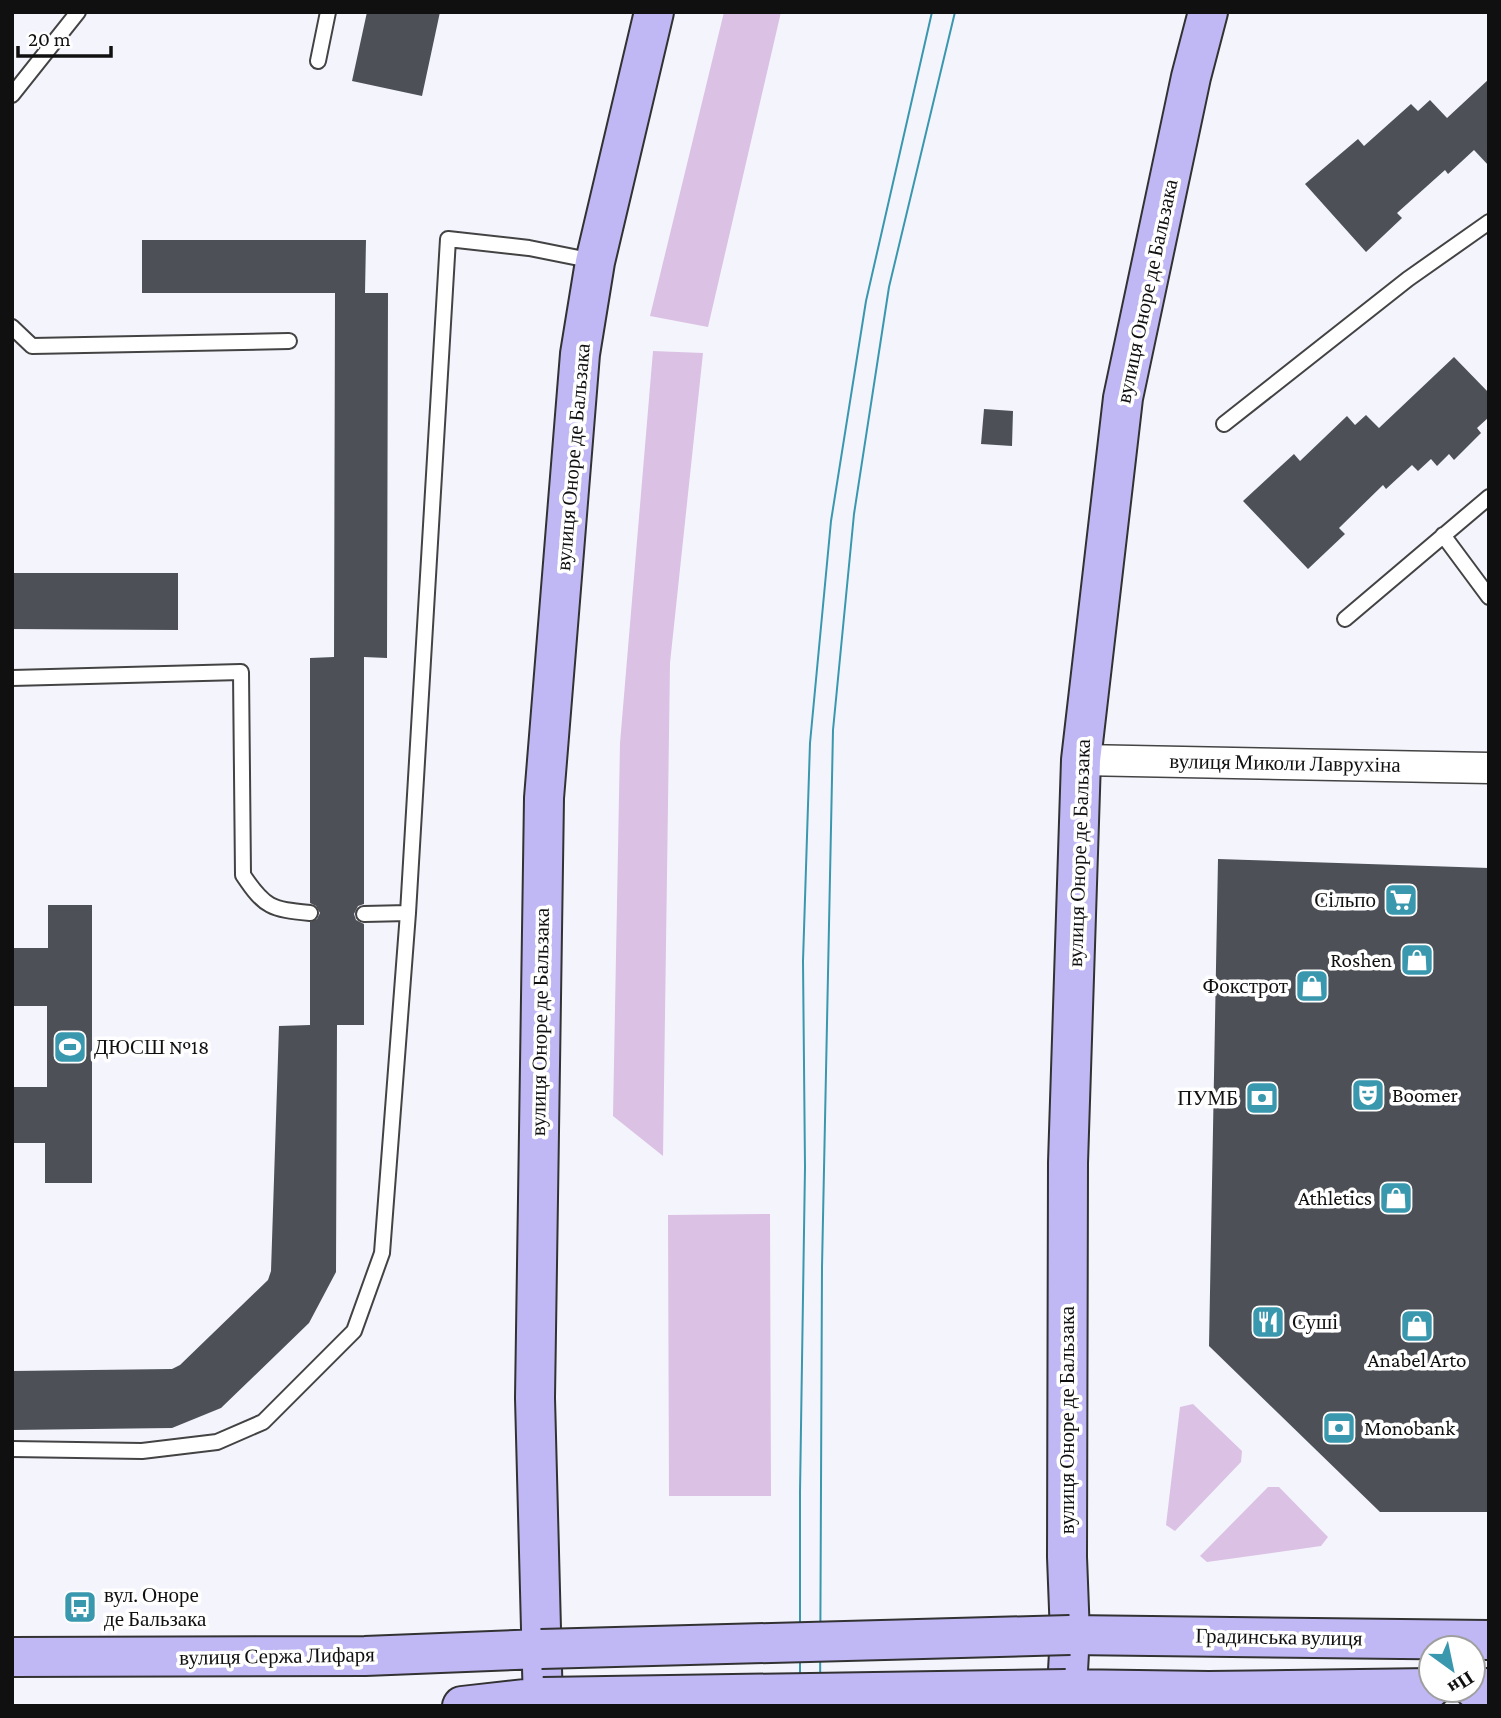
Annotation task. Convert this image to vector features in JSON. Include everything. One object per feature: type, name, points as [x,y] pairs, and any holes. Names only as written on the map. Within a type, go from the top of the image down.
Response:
[{"type":"street","name":"вулиця Оноре де Бальзака","points":[[543,1701],[535,1398],[544,798],[580,354],[595,262],[654,12]]},
{"type":"street","name":"вулиця Оноре де Бальзака","points":[[1066,1697],[1070,1635],[1067,1557],[1068,1163],[1081,760],[1123,398],[1208,12]]},
{"type":"street","name":"вулиця Миколи Лаврухіна","points":[[1081,760],[1489,768]]},
{"type":"street","name":"Градинська вулиця","points":[[541,1649],[1070,1635],[1489,1640]]},
{"type":"street","name":"вулиця Сержа Лифаря","points":[[12,1657],[365,1656],[541,1649]]},
{"type":"street","points":[[461,1706],[543,1701],[1066,1697],[1209,1691],[1417,1688]]},
{"type":"lane","points":[[12,95],[78,12]]},
{"type":"lane","points":[[318,61],[328,12]]},
{"type":"lane","points":[[1224,424],[1408,279],[1489,222]]},
{"type":"lane","points":[[12,1449],[142,1451],[217,1442],[263,1422],[354,1331],[382,1253],[408,913],[448,239],[528,248],[595,262]]},
{"type":"lane","points":[[12,327],[32,346],[289,341]]},
{"type":"lane","points":[[1345,619],[1489,497]]},
{"type":"lane","points":[[1443,535],[1489,597]]},
{"type":"lane","points":[[12,678],[241,672],[243,875],[257,897],[276,910],[310,912]]},
{"type":"lane","points":[[364,914],[408,913]]},
{"type":"shaded area","points":[[724,12],[781,12],[708,327],[650,316]]},
{"type":"shaded area","points":[[653,351],[703,353],[670,663],[663,1156],[613,1116],[620,743]]},
{"type":"shaded area","points":[[770,1214],[771,1496],[669,1496],[668,1215]]},
{"type":"shaded area","points":[[1193,1404],[1242,1451],[1241,1462],[1175,1531],[1166,1525],[1180,1407]]},
{"type":"shaded area","points":[[1268,1487],[1279,1487],[1328,1537],[1321,1546],[1207,1562],[1200,1556]]},
{"type":"building","points":[[367,12],[440,12],[422,96],[352,81]]},
{"type":"building","points":[[1489,79],[1489,166],[1474,150],[1448,174],[1445,170],[1397,213],[1402,218],[1366,252],[1305,184],[1358,139],[1364,146],[1411,104],[1418,111],[1430,100],[1447,118]]},
{"type":"building","points":[[142,240],[366,240],[365,293],[388,293],[387,658],[364,657],[364,904],[358,906],[354,914],[356,920],[364,924],[364,1025],[337,1025],[336,1272],[309,1323],[221,1408],[172,1428],[12,1430],[12,1371],[172,1369],[180,1365],[268,1280],[271,1271],[279,1026],[310,1025],[310,922],[317,919],[320,913],[316,906],[310,903],[310,658],[334,657],[335,293],[142,293]]},
{"type":"building","points":[[1454,357],[1489,393],[1489,417],[1477,428],[1481,433],[1454,460],[1449,454],[1437,466],[1431,459],[1418,471],[1412,465],[1386,489],[1383,485],[1339,528],[1345,534],[1308,569],[1243,501],[1294,454],[1300,461],[1347,416],[1355,425],[1366,415],[1379,428]]},
{"type":"building","points":[[984,409],[1013,411],[1012,446],[981,444]]},
{"type":"building","points":[[12,573],[178,573],[178,630],[12,629]]},
{"type":"building","points":[[1218,859],[1489,868],[1489,1512],[1380,1512],[1209,1346]]},
{"type":"building","name":"ДЮСШ №18","points":[[48,905],[92,905],[92,1183],[45,1183],[45,1143],[12,1143],[12,1087],[47,1087],[47,1006],[12,1006],[12,948],[48,948]]},
{"type":"tram line","points":[[800,1706],[805,1167],[803,961],[810,743],[831,521],[866,301],[932,12]]},
{"type":"tram line","points":[[820,1706],[822,1267],[833,730],[854,514],[889,287],[955,12]]},
{"type":"place","name":"Сільпо","points":[[1401,900]]},
{"type":"place","name":"Roshen","points":[[1417,960]]},
{"type":"place","name":"Фокстрот","points":[[1312,986]]},
{"type":"place","name":"ДЮСШ №18","points":[[70,1047]]},
{"type":"place","name":"Boomer","points":[[1368,1095]]},
{"type":"place","name":"ПУМБ","points":[[1262,1098]]},
{"type":"place","name":"Athletics","points":[[1396,1198]]},
{"type":"place","name":"Суші","points":[[1268,1322]]},
{"type":"place","name":"Anabel Arto","points":[[1417,1326]]},
{"type":"place","name":"Monobank","points":[[1339,1428]]},
{"type":"place","name":"вул. Оноре де Бальзака","points":[[80,1607]]}]
